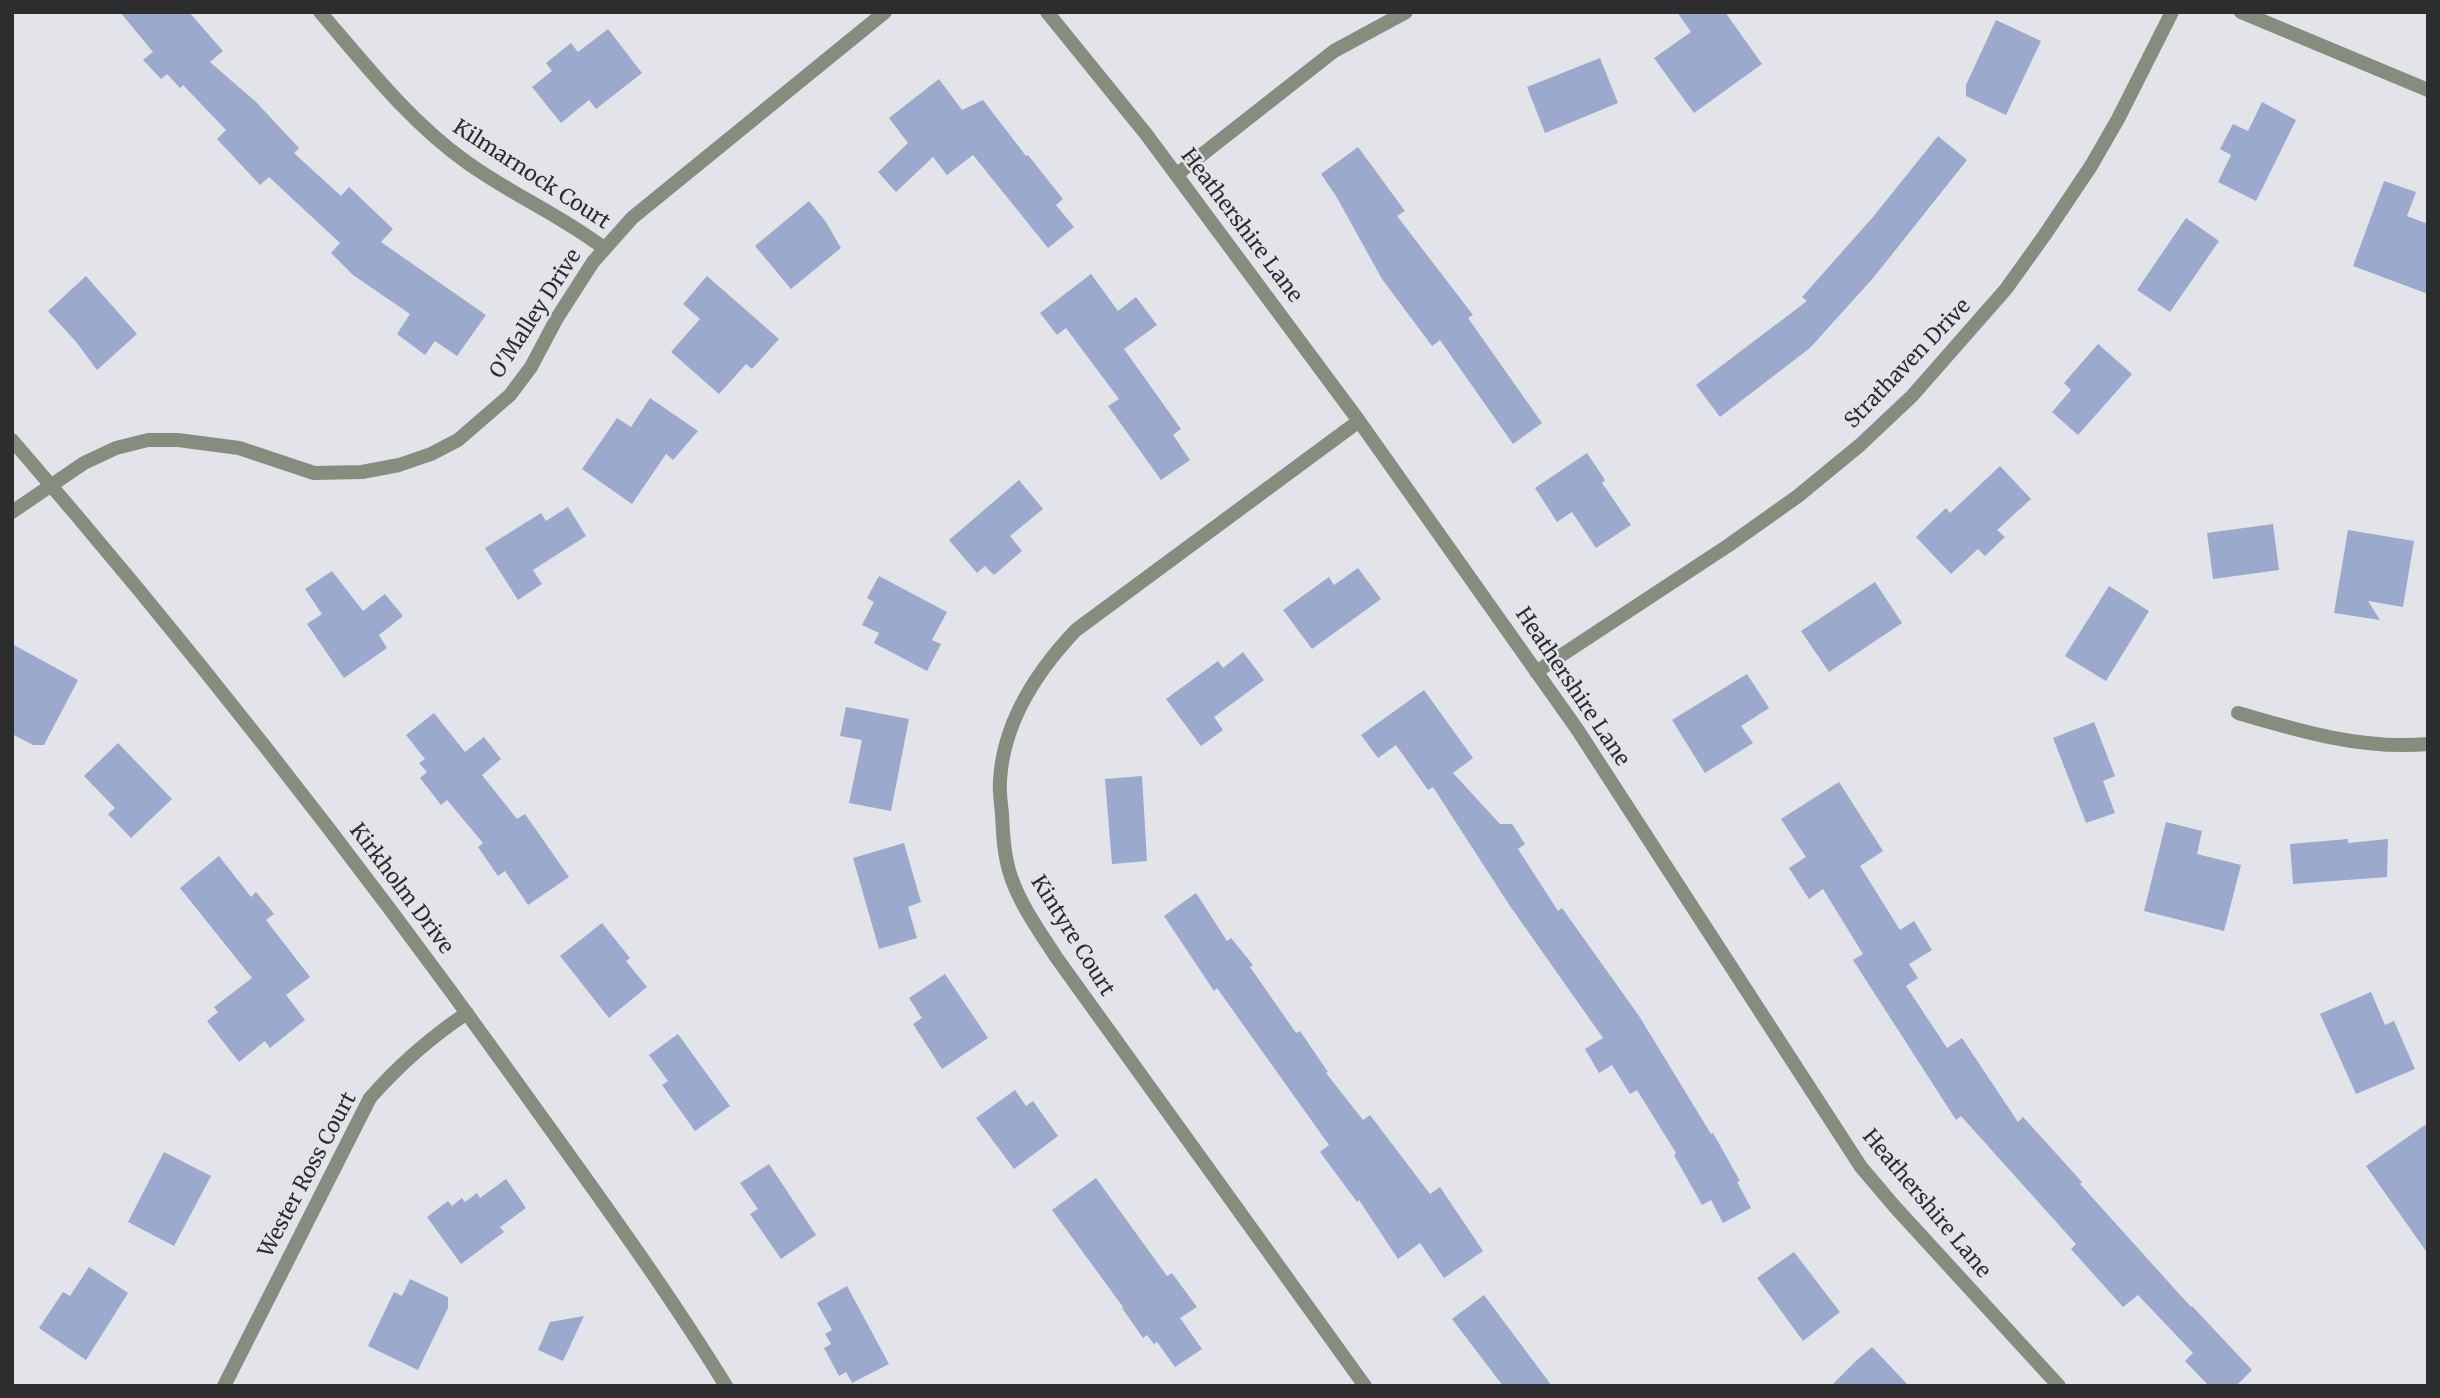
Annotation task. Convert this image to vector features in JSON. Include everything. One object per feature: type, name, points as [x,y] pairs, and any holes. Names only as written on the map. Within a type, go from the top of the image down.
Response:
[{"type":"street","name":"Kilmarnock Court","points":[[320,12],[418,120],[464,161],[502,186],[580,229],[606,249]]},
{"type":"street","name":"O'Malley Drive","points":[[12,512],[84,463],[116,448],[148,440],[178,439],[239,448],[314,472],[362,472],[399,465],[431,454],[458,440],[510,395],[531,366],[593,262],[632,218],[885,12]]},
{"type":"street","name":"Heathershire Lane","points":[[1047,12],[1176,175],[1359,421],[1577,729],[1861,1167],[2059,1386]]},
{"type":"street","points":[[1176,175],[1334,51],[1406,12]]},
{"type":"street","name":"Strathaven Drive","points":[[1536,672],[1729,545],[1798,496],[1860,445],[1912,396],[2006,289],[2045,236],[2112,131],[2172,12]]},
{"type":"street","points":[[2241,12],[2428,90]]},
{"type":"street","name":"Kintyre Court","points":[[1359,421],[1076,630],[1052,656],[1033,683],[1005,749],[1000,781],[1003,848],[1012,880],[1029,914],[1064,969],[1366,1386]]},
{"type":"street","name":"Kirkholm Drive","points":[[12,440],[193,657],[375,887],[624,1232],[684,1318],[726,1386]]},
{"type":"street","points":[[2238,713],[2312,734],[2359,741],[2428,744]]},
{"type":"street","name":"Wester Ross Court","points":[[224,1386],[370,1098],[413,1054],[467,1013]]},
{"type":"building","points":[[120,12],[189,12],[223,51],[210,62],[256,102],[299,148],[294,153],[341,196],[349,187],[393,229],[381,242],[486,315],[457,356],[435,341],[425,355],[397,334],[410,314],[353,275],[331,253],[340,243],[269,177],[260,185],[217,139],[226,130],[183,85],[180,88],[167,74],[161,79],[143,60],[153,52]]},
{"type":"building","points":[[1677,12],[1725,12],[1762,64],[1694,113],[1654,58],[1691,32]]},
{"type":"building","points":[[1996,20],[2041,41],[2006,115],[1966,96],[1966,85]]},
{"type":"building","points":[[608,29],[642,73],[596,109],[589,100],[561,123],[532,87],[552,71],[546,63],[571,43],[578,52]]},
{"type":"building","points":[[1600,58],[1618,103],[1545,133],[1527,87]]},
{"type":"building","points":[[939,79],[962,110],[983,100],[1063,199],[1056,205],[1074,227],[1048,248],[973,155],[947,175],[933,157],[896,192],[878,172],[908,143],[889,118]]},
{"type":"building","points":[[2262,102],[2296,120],[2256,201],[2218,182],[2231,155],[2220,149],[2233,124],[2248,131]]},
{"type":"building","points":[[1938,136],[1967,160],[1874,277],[1810,348],[1720,417],[1696,385],[1807,301],[1802,297],[1873,217]]},
{"type":"building","points":[[1358,147],[1405,211],[1397,216],[1473,315],[1468,318],[1542,423],[1513,444],[1440,340],[1432,346],[1382,279],[1321,174]]},
{"type":"building","points":[[2384,181],[2416,192],[2407,216],[2428,224],[2428,294],[2353,266]]},
{"type":"building","points":[[809,201],[826,222],[841,248],[791,289],[755,246]]},
{"type":"building","points":[[2186,218],[2219,241],[2170,312],[2137,290]]},
{"type":"building","points":[[1091,274],[1118,311],[1136,297],[1157,325],[1124,349],[1181,429],[1173,435],[1190,460],[1161,480],[1108,406],[1119,399],[1066,328],[1057,335],[1040,313]]},
{"type":"building","points":[[86,276],[137,334],[97,370],[48,311]]},
{"type":"building","points":[[707,276],[779,339],[752,369],[746,364],[719,394],[671,352],[700,319],[683,304]]},
{"type":"building","points":[[2098,344],[2132,374],[2078,435],[2052,412],[2071,390],[2064,383]]},
{"type":"building","points":[[650,398],[698,431],[673,460],[666,454],[632,504],[582,469],[617,418],[631,427]]},
{"type":"building","points":[[1587,453],[1605,480],[1602,483],[1631,525],[1596,548],[1572,512],[1557,522],[1535,488]]},
{"type":"building","points":[[2000,466],[2031,499],[1997,530],[2005,537],[1985,556],[1978,549],[1951,574],[1916,537],[1946,508],[1950,513]]},
{"type":"building","points":[[1019,480],[1043,509],[1010,536],[1022,551],[994,575],[985,566],[977,573],[949,540]]},
{"type":"building","points":[[568,507],[586,536],[533,570],[542,584],[518,600],[485,548],[541,513],[546,521]]},
{"type":"building","points":[[2273,524],[2279,570],[2213,579],[2207,533]]},
{"type":"building","points":[[2348,530],[2414,541],[2403,607],[2368,601],[2380,620],[2334,613]]},
{"type":"building","points":[[1358,568],[1381,599],[1312,649],[1283,610],[1329,577],[1334,585]]},
{"type":"building","points":[[332,571],[363,611],[385,594],[403,616],[379,635],[387,648],[344,678],[307,624],[322,614],[305,589]]},
{"type":"building","points":[[879,576],[947,612],[932,640],[941,644],[927,671],[874,643],[879,633],[862,625],[874,602],[867,598]]},
{"type":"building","points":[[1875,582],[1902,623],[1829,672],[1801,631]]},
{"type":"building","points":[[2109,586],[2149,611],[2106,681],[2065,656]]},
{"type":"building","points":[[12,644],[78,680],[44,745],[33,745],[12,734]]},
{"type":"building","points":[[1243,652],[1264,680],[1214,717],[1223,730],[1201,746],[1166,699],[1218,661],[1223,668]]},
{"type":"building","points":[[1747,674],[1769,708],[1741,726],[1753,743],[1705,773],[1672,720]]},
{"type":"building","points":[[1424,690],[1473,758],[1453,773],[1500,824],[1512,824],[1525,844],[1518,849],[1558,911],[1562,908],[1639,1016],[1711,1134],[1713,1133],[1740,1181],[1737,1182],[1751,1208],[1723,1223],[1711,1200],[1702,1205],[1674,1155],[1676,1153],[1637,1090],[1630,1094],[1612,1065],[1599,1073],[1585,1049],[1603,1038],[1510,906],[1433,787],[1428,790],[1396,745],[1378,758],[1361,735]]},
{"type":"building","points":[[846,707],[909,719],[891,811],[849,803],[862,740],[840,736]]},
{"type":"building","points":[[434,713],[465,752],[484,737],[501,759],[482,775],[517,819],[525,814],[569,877],[528,905],[505,871],[498,876],[478,847],[483,843],[447,800],[441,805],[420,778],[427,772],[419,763],[425,759],[406,735]]},
{"type":"building","points":[[2094,722],[2115,776],[2103,781],[2115,813],[2086,823],[2053,738]]},
{"type":"building","points":[[118,743],[172,799],[131,838],[108,814],[115,808],[84,776]]},
{"type":"building","points":[[1142,776],[1147,861],[1112,864],[1105,779]]},
{"type":"building","points":[[1839,782],[1883,851],[1860,866],[1900,930],[1914,921],[1932,950],[1909,964],[1918,978],[1906,986],[1947,1048],[1962,1038],[2018,1122],[2023,1117],[2191,1307],[2252,1370],[2236,1386],[2209,1386],[2185,1361],[2193,1353],[2138,1295],[2123,1307],[2071,1249],[2076,1244],[1961,1116],[1956,1120],[1853,960],[1863,954],[1823,889],[1809,899],[1789,868],[1806,857],[1781,819]]},
{"type":"building","points":[[2166,822],[2202,831],[2197,854],[2241,865],[2224,931],[2144,911]]},
{"type":"building","points":[[2348,839],[2348,843],[2388,839],[2387,877],[2293,884],[2290,844]]},
{"type":"building","points":[[904,843],[921,902],[908,907],[917,938],[879,949],[853,858]]},
{"type":"building","points":[[219,856],[251,897],[256,892],[274,914],[266,920],[310,977],[286,995],[305,1020],[270,1048],[265,1041],[239,1062],[207,1021],[218,1012],[214,1007],[252,978],[180,888]]},
{"type":"building","points":[[1196,893],[1227,941],[1231,938],[1253,965],[1250,967],[1296,1033],[1300,1031],[1328,1072],[1326,1073],[1363,1120],[1370,1115],[1430,1194],[1440,1187],[1483,1251],[1444,1278],[1420,1243],[1398,1259],[1359,1200],[1357,1202],[1320,1152],[1329,1145],[1217,988],[1214,991],[1164,916]]},
{"type":"building","points":[[602,923],[630,958],[626,961],[647,987],[609,1018],[560,956]]},
{"type":"building","points":[[945,974],[988,1038],[942,1069],[913,1024],[922,1018],[909,998]]},
{"type":"building","points":[[2371,992],[2385,1025],[2394,1021],[2415,1069],[2356,1094],[2320,1014]]},
{"type":"building","points":[[678,1034],[730,1106],[695,1131],[662,1085],[668,1081],[649,1055]]},
{"type":"building","points":[[1015,1090],[1026,1106],[1033,1101],[1058,1136],[1014,1169],[976,1118]]},
{"type":"building","points":[[2428,1123],[2428,1254],[2366,1166]]},
{"type":"building","points":[[164,1152],[211,1176],[174,1246],[128,1222]]},
{"type":"building","points":[[769,1164],[816,1235],[781,1259],[750,1214],[758,1209],[740,1183]]},
{"type":"building","points":[[1096,1178],[1167,1276],[1172,1273],[1197,1307],[1180,1318],[1202,1349],[1175,1367],[1157,1342],[1154,1344],[1147,1335],[1143,1338],[1052,1210]]},
{"type":"building","points":[[506,1179],[526,1208],[500,1227],[504,1232],[461,1264],[427,1217],[448,1201],[452,1206],[462,1198],[465,1202],[477,1193],[480,1198]]},
{"type":"building","points":[[1794,1252],[1840,1312],[1803,1341],[1757,1278]]},
{"type":"building","points":[[89,1267],[128,1293],[86,1360],[39,1328],[63,1292],[70,1296]]},
{"type":"building","points":[[410,1279],[448,1297],[448,1308],[418,1370],[368,1346],[394,1292],[402,1296]]},
{"type":"building","points":[[847,1286],[889,1364],[852,1383],[846,1372],[839,1376],[824,1348],[831,1344],[825,1334],[832,1330],[817,1303]]},
{"type":"building","points":[[1484,1295],[1552,1386],[1503,1386],[1452,1319]]},
{"type":"building","points":[[584,1316],[563,1361],[538,1350],[550,1322]]},
{"type":"building","points":[[1872,1347],[1909,1386],[1831,1386],[1858,1359]]}]
